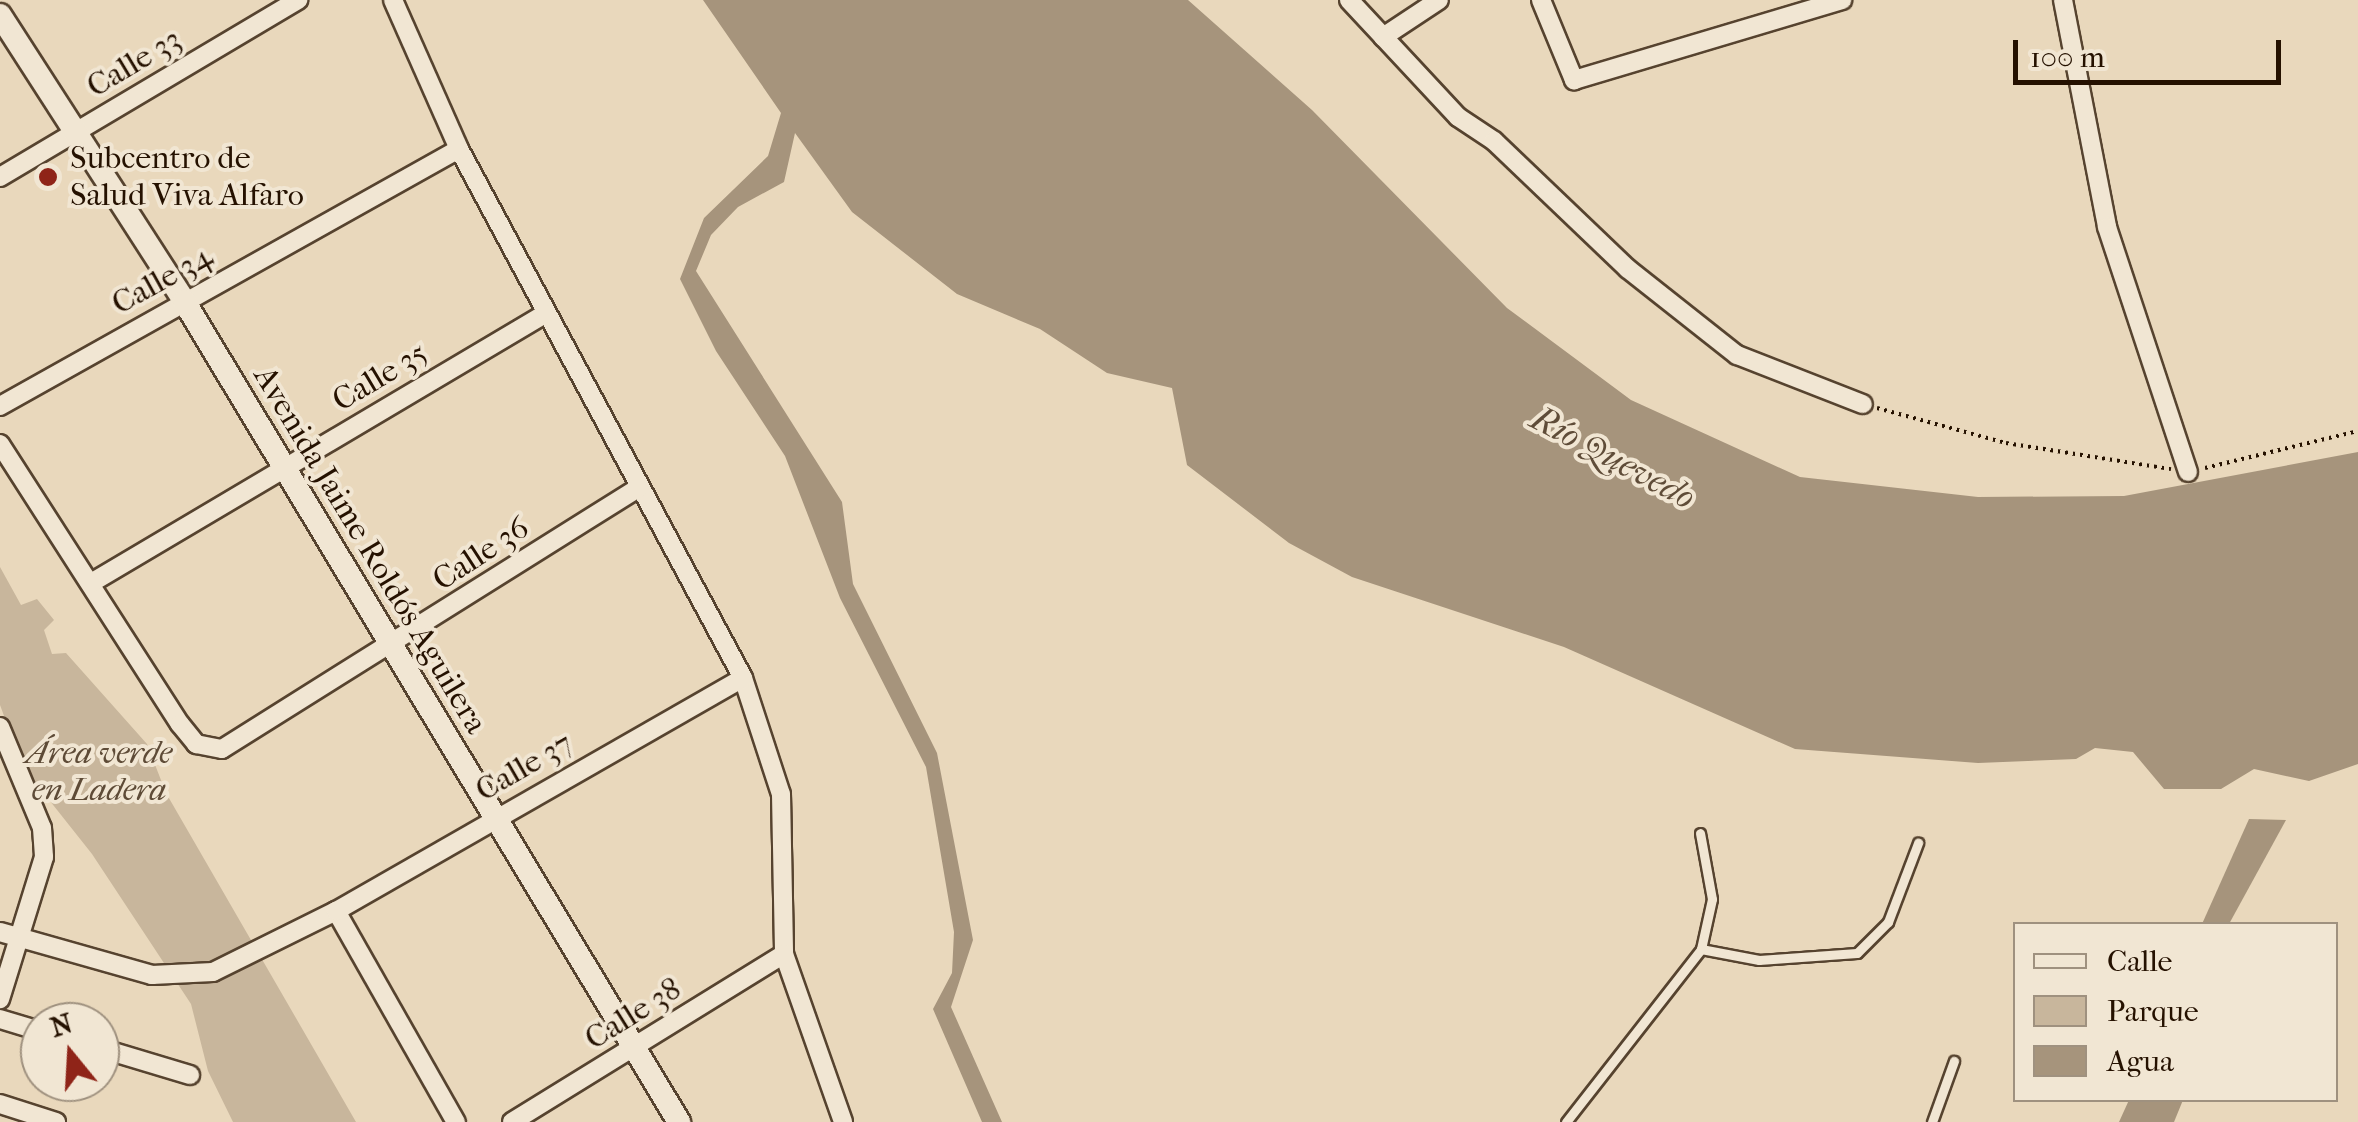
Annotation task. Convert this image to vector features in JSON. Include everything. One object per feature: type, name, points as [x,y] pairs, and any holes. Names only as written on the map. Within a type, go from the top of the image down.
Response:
[{"type":"main road","name":"Avenida Jaime Roldós Aguilera","points":[[0,15],[184,301],[280,470],[639,1048],[679,1122]]},
{"type":"street","name":"Calle 33","points":[[0,177],[298,0]]},
{"type":"street","points":[[394,0],[459,149],[743,678],[781,794],[784,954],[843,1122]]},
{"type":"street","points":[[1350,0],[1458,117],[1494,141],[1579,226],[1737,355],[1863,404]]},
{"type":"street","points":[[1383,38],[1440,0]]},
{"type":"street","points":[[1542,0],[1574,80],[1842,0]]},
{"type":"street","points":[[2063,0],[2107,227],[2188,472]]},
{"type":"street","name":"Calle 34","points":[[0,406],[459,149]]},
{"type":"street","name":"Calle 35","points":[[91,584],[545,314]]},
{"type":"street","points":[[0,444],[91,584]]},
{"type":"street","name":"Calle 36","points":[[91,584],[196,744],[222,749],[389,649],[639,488]]},
{"type":"street","name":"Calle 37","points":[[9,935],[121,968],[190,977],[231,965],[336,912],[743,678]]},
{"type":"street","points":[[0,727],[42,828],[44,857],[9,935],[0,999]]},
{"type":"street","points":[[336,912],[456,1122]]},
{"type":"street","name":"Calle 38","points":[[512,1122],[639,1048],[784,954]]},
{"type":"street","points":[[120,1054],[190,1075]]},
{"type":"street","points":[[0,1104],[56,1122]]},
{"type":"lane","points":[[1566,1122],[1700,949],[1712,899],[1700,833]]},
{"type":"lane","points":[[1700,949],[1759,960],[1858,952],[1888,922],[1918,843]]},
{"type":"lane","points":[[1932,1122],[1954,1061]]},
{"type":"path","points":[[1863,404],[2006,443],[2188,472],[2358,431]]},
{"type":"green space","name":"Área verde en Ladera","points":[[0,567],[21,605],[37,599],[54,620],[44,630],[52,654],[66,653],[147,744],[166,793],[356,1122],[233,1122],[208,1071],[191,1004],[92,854],[23,767],[0,705]]},
{"type":"water","name":"Río Quevedo","points":[[703,0],[1188,0],[1312,110],[1507,308],[1631,400],[1800,477],[1978,497],[2124,496],[2358,452],[2358,764],[2309,781],[2254,769],[2221,789],[2164,789],[2133,752],[2095,748],[2076,759],[1978,763],[1795,749],[1564,647],[1352,577],[1289,543],[1187,465],[1172,388],[1107,373],[1040,329],[957,294],[852,212],[795,133],[784,182],[738,207],[711,235],[696,271],[842,502],[853,584],[937,753],[973,940],[951,1007],[1002,1122],[982,1122],[933,1009],[952,973],[954,932],[926,767],[840,598],[785,456],[716,351],[680,279],[704,218],[768,156],[781,113]]},
{"type":"water","points":[[2249,819],[2286,820],[2230,922],[2203,922]]},
{"type":"water","points":[[2128,1102],[2182,1102],[2174,1122],[2119,1122]]},
{"type":"place","name":"Subcentro de Salud Viva Alfaro","points":[[48,177]]}]
